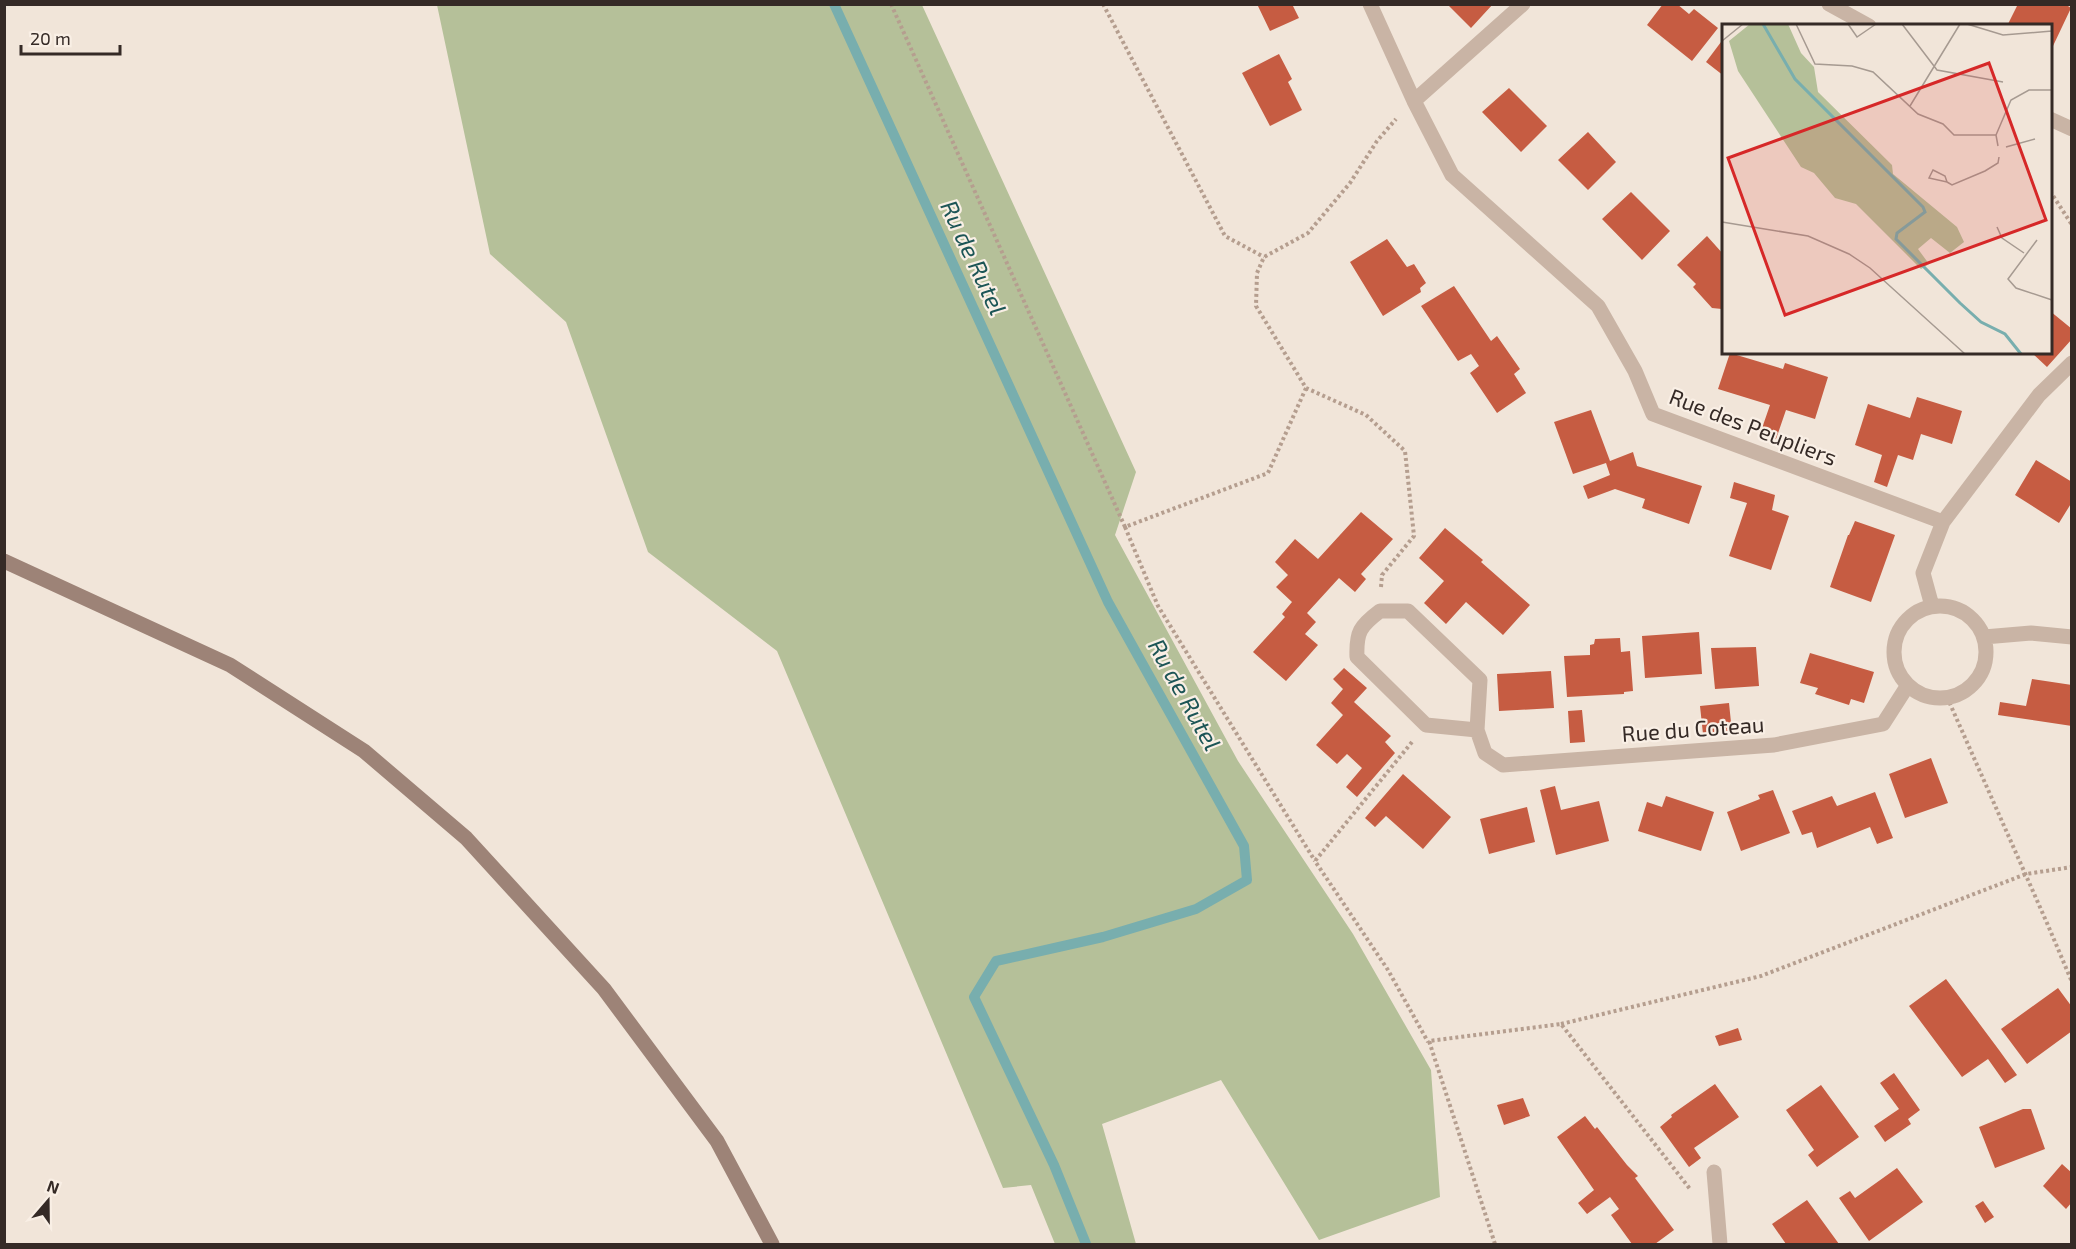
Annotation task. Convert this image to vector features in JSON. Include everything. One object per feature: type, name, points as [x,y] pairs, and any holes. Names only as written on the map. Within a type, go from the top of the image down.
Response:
[{"type":"street","name":"Rue des Peupliers","points":[[1370,4],[1414,100],[1452,175],[1598,306],[1635,371],[1653,414],[1943,522]]},
{"type":"street","points":[[1414,100],[1523,4]]},
{"type":"street","points":[[1829,4],[1865,24]]},
{"type":"street","points":[[2052,120],[2072,129]]},
{"type":"street","points":[[1932,606],[1923,573],[1943,522],[2039,395],[2072,363]]},
{"type":"street","points":[[4,561],[230,665],[364,751],[466,838],[604,989],[717,1141],[772,1245]]},
{"type":"street","points":[[1932,606],[1947,606],[1962,611],[1976,622],[1984,636],[1987,648],[1985,664],[1978,679],[1962,692],[1947,697],[1937,698],[1922,694],[1908,685],[1895,660],[1895,644],[1904,622],[1917,612],[1932,606]]},
{"type":"street","points":[[1380,611],[1364,624],[1357,641],[1357,657],[1426,725],[1477,730]]},
{"type":"street","name":"Rue du Coteau","points":[[1380,611],[1408,611],[1480,680],[1477,730],[1485,753],[1503,765],[1774,745],[1883,724],[1908,685]]},
{"type":"street","points":[[1984,636],[2031,633],[2072,637]]},
{"type":"street","points":[[1714,1172],[1720,1245]]},
{"type":"path","points":[[891,4],[1125,527],[1158,606],[1315,861],[1388,970],[1430,1046],[1495,1245]]},
{"type":"path","points":[[1103,4],[1225,236],[1264,257]]},
{"type":"path","points":[[1380,611],[1382,575],[1414,536],[1405,451],[1366,415],[1306,388],[1256,306],[1257,273],[1264,257],[1308,233],[1350,183],[1377,141],[1414,100]]},
{"type":"path","points":[[2052,194],[2072,225]]},
{"type":"path","points":[[1125,527],[1268,473],[1306,388]]},
{"type":"path","points":[[1947,697],[2072,982]]},
{"type":"path","points":[[1315,861],[1426,725]]},
{"type":"path","points":[[1430,1046],[1429,1041],[1561,1024],[1761,976],[2026,874],[2072,867]]},
{"type":"path","points":[[1561,1024],[1719,1225]]},
{"type":"green space","points":[[437,5],[922,5],[1136,472],[1115,535],[1238,761],[1353,934],[1431,1070],[1440,1197],[1319,1240],[1221,1080],[1102,1124],[1136,1244],[1055,1244],[1031,1185],[1003,1188],[777,651],[648,552],[566,322],[490,254]]},
{"type":"building","points":[[1257,4],[1292,4],[1299,18],[1270,31]]},
{"type":"building","points":[[1447,4],[1493,4],[1471,28]]},
{"type":"building","points":[[1663,4],[1677,4],[1689,14],[1694,9],[1718,28],[1692,61],[1647,25]]},
{"type":"building","points":[[2018,4],[2065,4],[2071,8],[2053,46],[2052,24],[2008,24]]},
{"type":"building","points":[[1722,41],[1722,74],[1706,62]]},
{"type":"building","points":[[1279,54],[1292,79],[1288,82],[1302,110],[1270,126],[1242,73]]},
{"type":"building","points":[[1509,88],[1547,126],[1521,152],[1482,112]]},
{"type":"building","points":[[1588,132],[1616,162],[1588,190],[1558,160]]},
{"type":"building","points":[[1631,192],[1670,231],[1642,260],[1602,219]]},
{"type":"building","points":[[1707,236],[1722,253],[1722,309],[1712,308],[1693,287],[1696,284],[1677,265]]},
{"type":"building","points":[[1387,239],[1407,267],[1414,264],[1426,283],[1420,288],[1421,292],[1383,316],[1350,262]]},
{"type":"building","points":[[1454,286],[1491,341],[1497,336],[1520,369],[1514,374],[1526,393],[1497,413],[1470,373],[1479,366],[1471,354],[1458,361],[1421,306]]},
{"type":"building","points":[[2052,313],[2072,329],[2072,339],[2047,367],[2033,354],[2052,354]]},
{"type":"building","points":[[1730,354],[1783,369],[1785,363],[1828,377],[1815,419],[1786,410],[1776,439],[1760,434],[1770,405],[1718,389]]},
{"type":"building","points":[[1917,397],[1962,411],[1952,444],[1921,434],[1913,460],[1898,455],[1887,487],[1874,482],[1882,455],[1855,445],[1868,404],[1910,418]]},
{"type":"building","points":[[1591,410],[1610,461],[1633,452],[1637,466],[1702,486],[1689,524],[1642,508],[1645,499],[1615,489],[1588,499],[1583,486],[1610,475],[1606,463],[1573,474],[1554,422]]},
{"type":"building","points":[[2036,460],[2072,482],[2072,502],[2059,523],[2015,495]]},
{"type":"building","points":[[1734,482],[1775,495],[1772,510],[1789,516],[1771,570],[1729,556],[1747,503],[1730,498]]},
{"type":"building","points":[[1361,512],[1393,539],[1361,574],[1366,579],[1355,592],[1339,578],[1307,613],[1316,622],[1305,634],[1318,645],[1286,681],[1253,652],[1285,617],[1282,614],[1292,602],[1276,587],[1288,575],[1275,562],[1295,539],[1318,559]]},
{"type":"building","points":[[1855,521],[1895,535],[1871,602],[1830,587]]},
{"type":"building","points":[[1445,528],[1530,605],[1503,635],[1466,602],[1446,624],[1424,603],[1444,581],[1419,558]]},
{"type":"building","points":[[1699,632],[1702,674],[1645,678],[1642,636]]},
{"type":"building","points":[[1620,638],[1621,652],[1630,651],[1633,691],[1624,692],[1624,694],[1567,697],[1564,656],[1590,655],[1590,645],[1594,644],[1595,639]]},
{"type":"building","points":[[1756,647],[1759,686],[1715,689],[1711,648]]},
{"type":"building","points":[[1810,653],[1874,672],[1864,703],[1851,699],[1849,705],[1815,694],[1818,688],[1800,683]]},
{"type":"building","points":[[1344,668],[1367,688],[1354,702],[1391,736],[1385,742],[1395,753],[1357,797],[1346,787],[1362,768],[1347,754],[1337,764],[1316,745],[1343,715],[1331,703],[1343,689],[1333,679]]},
{"type":"building","points":[[1551,671],[1554,708],[1499,711],[1497,674]]},
{"type":"building","points":[[2032,679],[2072,685],[2072,726],[1998,715],[2000,702],[2026,706]]},
{"type":"building","points":[[1729,703],[1732,732],[1703,734],[1700,706]]},
{"type":"building","points":[[1582,710],[1585,742],[1570,743],[1568,711]]},
{"type":"building","points":[[1931,758],[1948,803],[1905,818],[1889,774]]},
{"type":"building","points":[[1403,774],[1451,817],[1423,849],[1386,816],[1375,827],[1365,818]]},
{"type":"building","points":[[1555,786],[1561,810],[1599,801],[1609,841],[1556,855],[1540,790]]},
{"type":"building","points":[[1773,790],[1790,833],[1741,851],[1727,812],[1760,799],[1758,795]]},
{"type":"building","points":[[1875,792],[1893,838],[1877,844],[1870,827],[1817,848],[1812,832],[1802,835],[1792,811],[1832,796],[1837,806]]},
{"type":"building","points":[[1666,796],[1714,812],[1701,851],[1638,831],[1647,802],[1662,807]]},
{"type":"building","points":[[1527,807],[1535,842],[1489,854],[1480,819]]},
{"type":"building","points":[[1946,979],[2017,1075],[2005,1083],[1988,1059],[1962,1077],[1909,1006]]},
{"type":"building","points":[[2058,988],[2072,1007],[2072,1031],[2027,1064],[2001,1029]]},
{"type":"building","points":[[1738,1028],[1742,1040],[1719,1046],[1715,1036]]},
{"type":"building","points":[[1894,1073],[1920,1110],[1908,1119],[1911,1124],[1885,1142],[1874,1126],[1899,1109],[1880,1083]]},
{"type":"building","points":[[1715,1084],[1739,1117],[1694,1148],[1701,1158],[1689,1167],[1660,1127],[1672,1117],[1671,1115]]},
{"type":"building","points":[[1821,1085],[1859,1137],[1817,1167],[1808,1155],[1814,1150],[1786,1110]]},
{"type":"building","points":[[1523,1098],[1530,1116],[1504,1125],[1497,1105]]},
{"type":"building","points":[[2023,1109],[2031,1109],[2045,1149],[1995,1168],[1979,1127]]},
{"type":"building","points":[[1585,1116],[1638,1176],[1635,1178],[1674,1230],[1655,1244],[1632,1244],[1611,1215],[1619,1209],[1610,1197],[1587,1214],[1578,1203],[1594,1190],[1557,1137]]},
{"type":"building","points":[[2062,1164],[2072,1173],[2072,1202],[2066,1209],[2043,1186]]},
{"type":"building","points":[[1897,1168],[1923,1202],[1869,1241],[1839,1198],[1850,1191],[1855,1198]]},
{"type":"building","points":[[1807,1200],[1839,1244],[1786,1244],[1772,1224]]},
{"type":"building","points":[[1983,1201],[1994,1217],[1985,1223],[1975,1206]]},
{"type":"waterway","name":"Ru de Rutel","points":[[834,4],[1108,602],[1244,846],[1247,880],[1196,909],[1103,937],[996,961],[974,997],[1054,1165],[1086,1244]]}]
